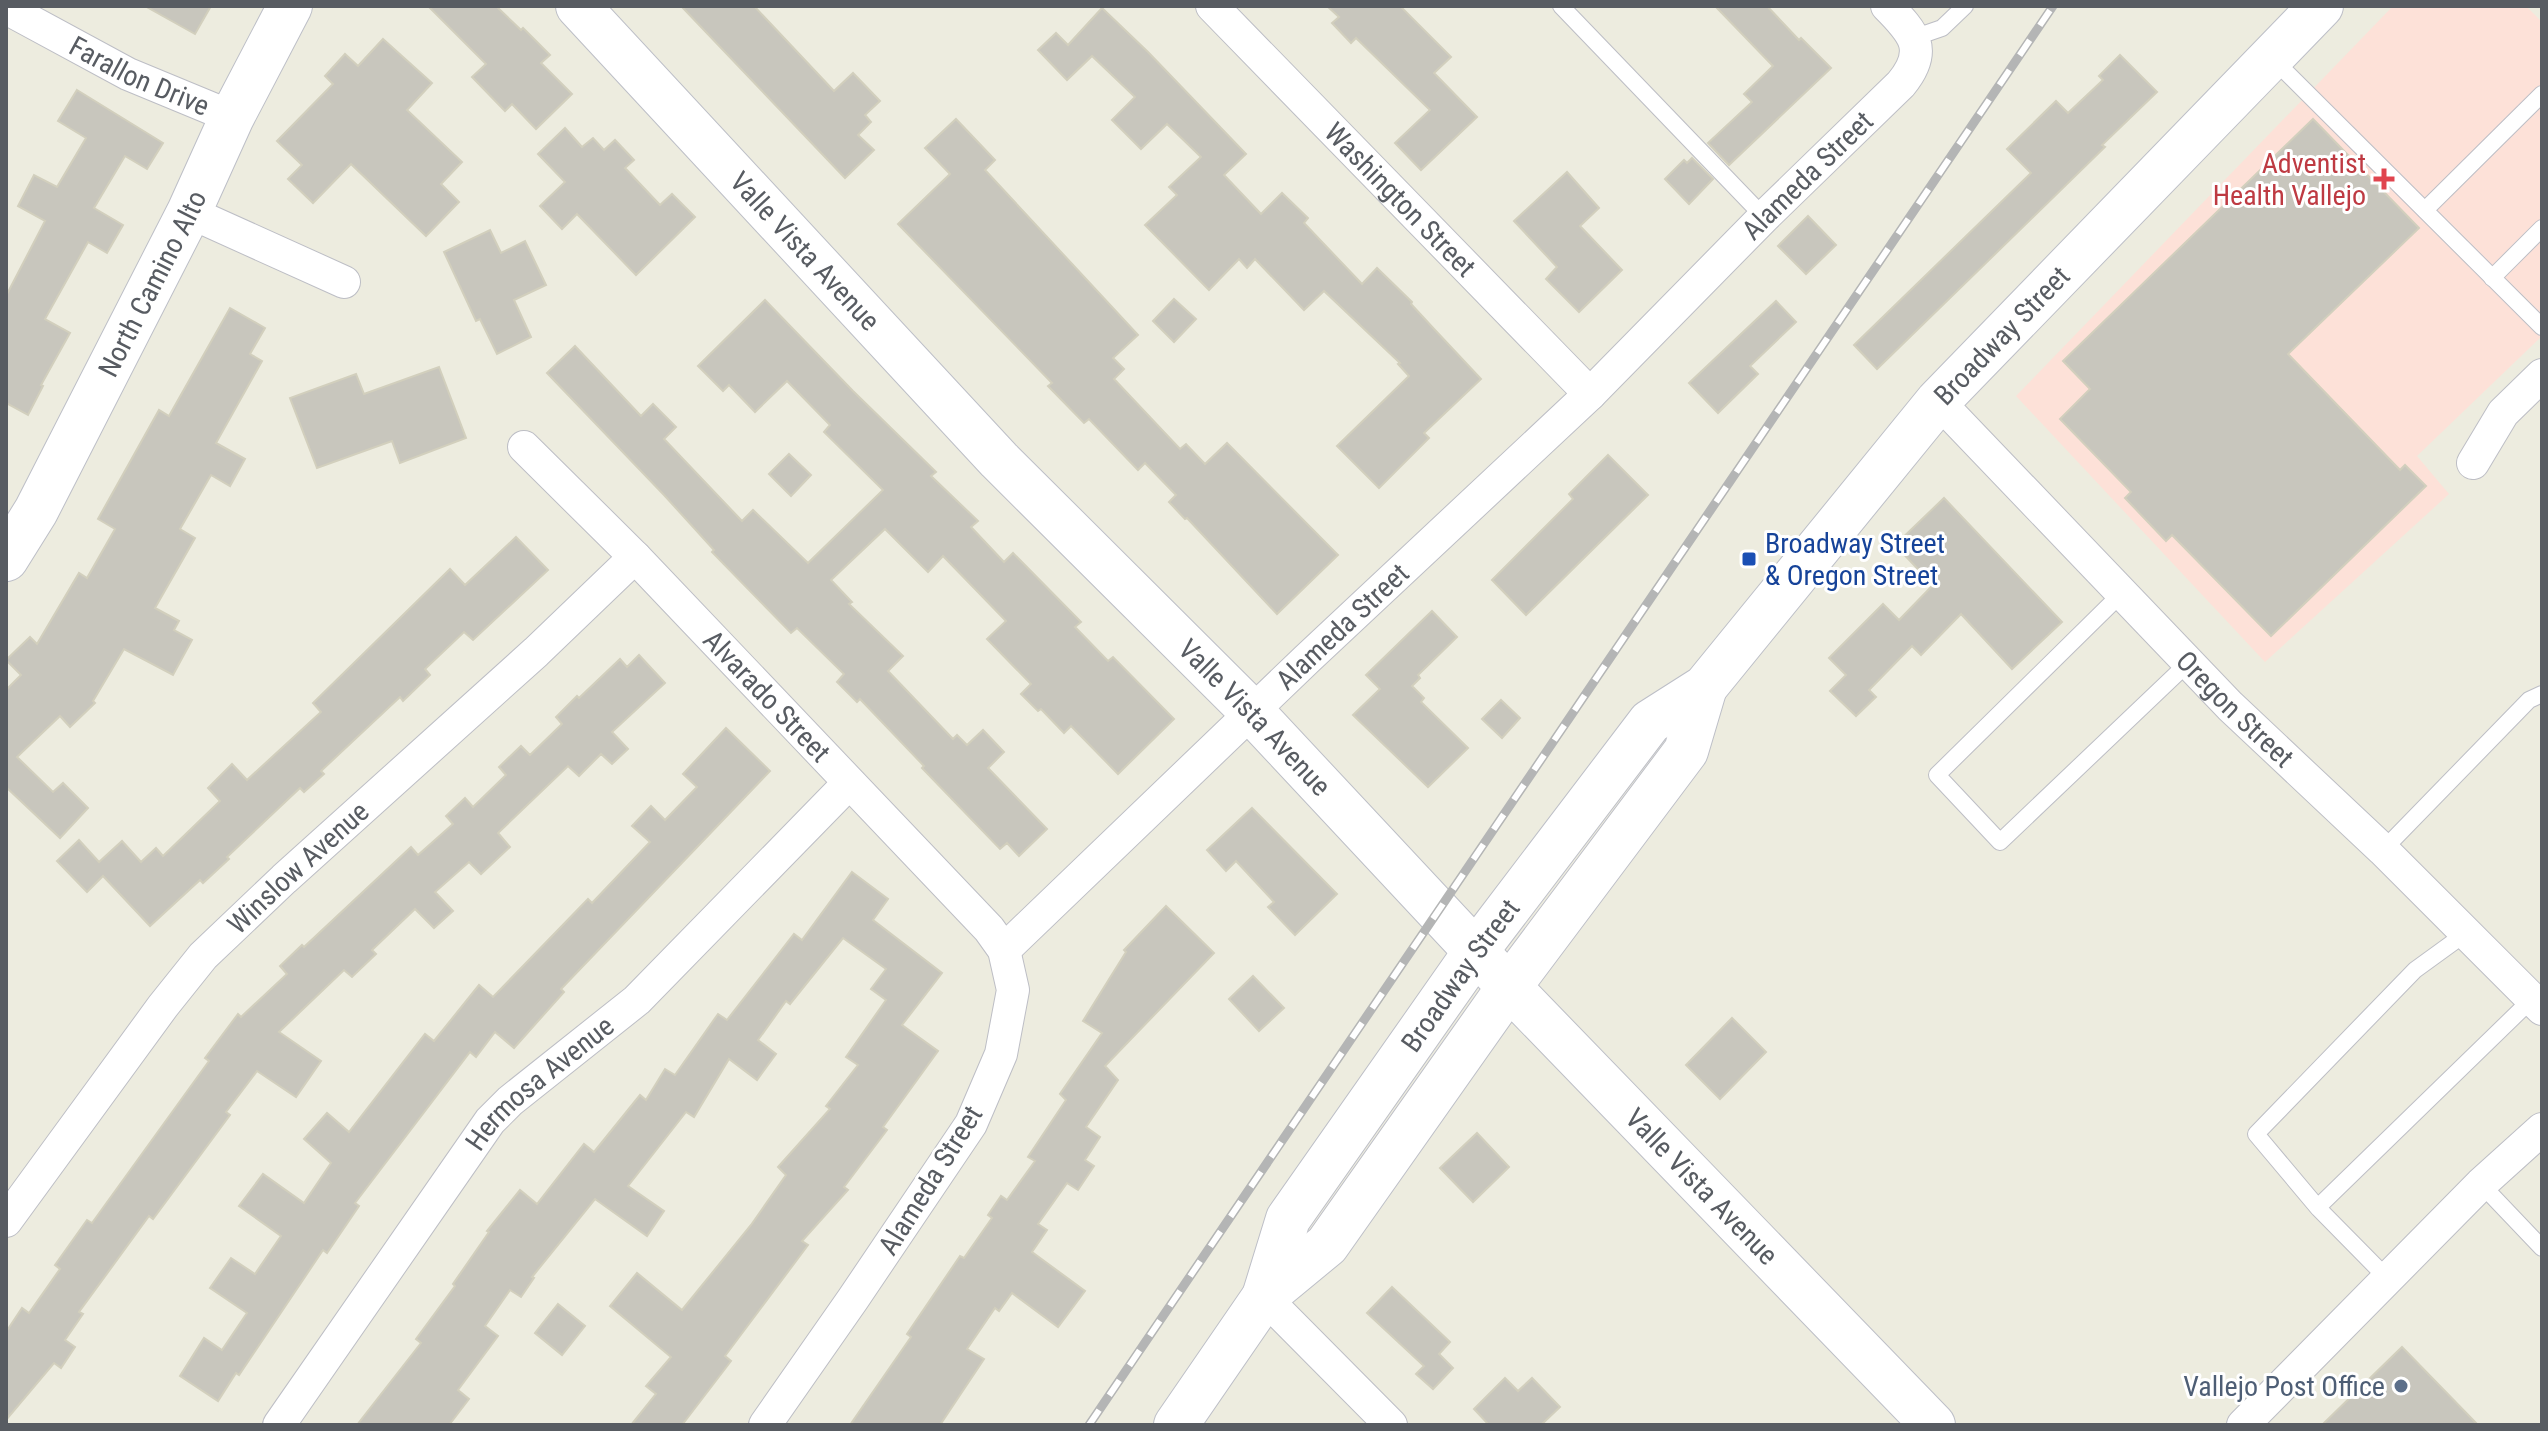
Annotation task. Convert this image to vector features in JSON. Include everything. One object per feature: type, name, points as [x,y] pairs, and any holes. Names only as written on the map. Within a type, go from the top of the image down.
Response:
[{"type":"main road","name":"North Camino Alto","points":[[6,559],[36,511],[290,6]]},
{"type":"main road","name":"Valle Vista Avenue","points":[[578,6],[999,460],[1252,712],[1509,987],[1933,1425]]},
{"type":"main road","name":"Broadway Street","points":[[1264,1297],[1288,1219],[1476,951],[1650,722],[1705,687],[1938,401],[2321,6]]},
{"type":"main road","name":"Broadway Street","points":[[1176,1425],[1264,1297],[1327,1245],[1509,987],[1686,751],[1705,687]]},
{"type":"street","name":"Washington Street","points":[[1212,6],[1590,394]]},
{"type":"street","points":[[1887,6],[1910,29],[1913,38]]},
{"type":"street","name":"Farallon Drive","points":[[6,8],[128,74],[232,117]]},
{"type":"street","name":"Alameda Street","points":[[765,1425],[971,1124],[1001,1054],[1013,990],[1004,950],[1590,394],[1764,217],[1901,84],[1915,63],[1917,52],[1913,38]]},
{"type":"street","points":[[189,212],[344,282]]},
{"type":"street","points":[[2473,463],[2503,413],[2542,375]]},
{"type":"street","name":"Oregon Street","points":[[1938,401],[2230,706],[2383,850],[2537,1004]]},
{"type":"street","name":"Alvarado Street","points":[[524,447],[635,557],[989,929],[1004,950]]},
{"type":"street","name":"Winslow Avenue","points":[[6,1221],[203,956],[536,652],[635,557]]},
{"type":"street","name":"Hermosa Avenue","points":[[279,1425],[490,1121],[510,1101],[637,1000],[849,783]]},
{"type":"street","points":[[2243,1425],[2481,1184],[2542,1129]]},
{"type":"street","points":[[1264,1297],[1391,1425]]},
{"type":"lane","points":[[1561,6],[1764,217]]},
{"type":"lane","points":[[1913,38],[1942,28],[1965,6]]},
{"type":"lane","points":[[2271,57],[2542,327]]},
{"type":"lane","points":[[2425,210],[2542,94]]},
{"type":"lane","points":[[2492,278],[2542,228]]},
{"type":"lane","points":[[2122,593],[1937,775],[1979,820],[2000,842],[2188,663]]},
{"type":"lane","points":[[2383,850],[2529,700],[2542,694]]},
{"type":"lane","points":[[2388,1279],[2318,1207],[2256,1134],[2415,970],[2466,933]]},
{"type":"lane","points":[[2318,1207],[2537,1004]]},
{"type":"lane","points":[[2481,1184],[2542,1248]]},
{"type":"shaded area","name":"Adventist Health Vallejo","points":[[2393,6],[2526,6],[2542,22],[2542,336],[2417,456],[2449,494],[2265,662],[2016,396]]},
{"type":"building","points":[[145,6],[211,6],[195,34]]},
{"type":"building","points":[[428,6],[496,6],[550,55],[541,63],[572,94],[536,129],[512,104],[505,111],[472,77],[486,64]]},
{"type":"building","points":[[681,6],[754,6],[834,91],[853,73],[880,101],[865,115],[871,122],[858,135],[874,150],[845,178]]},
{"type":"building","points":[[1327,6],[1400,6],[1451,57],[1434,73],[1477,117],[1421,170],[1395,143],[1430,110],[1356,38],[1351,43],[1332,23],[1339,17]]},
{"type":"building","points":[[1715,6],[1767,6],[1831,68],[1729,165],[1708,143],[1752,102],[1744,94],[1773,66]]},
{"type":"building","points":[[1102,8],[1246,154],[1224,175],[1261,214],[1282,193],[1308,218],[1304,223],[1362,284],[1377,268],[1481,379],[1424,433],[1429,438],[1379,488],[1337,446],[1409,376],[1400,363],[1324,291],[1304,310],[1255,259],[1247,268],[1239,259],[1209,290],[1145,225],[1177,195],[1169,187],[1201,157],[1167,124],[1141,149],[1112,120],[1135,97],[1092,56],[1067,80],[1038,50],[1056,33],[1068,45]]},
{"type":"building","points":[[383,39],[432,83],[407,110],[462,162],[441,184],[459,202],[426,236],[351,164],[313,203],[288,179],[302,165],[277,141],[333,84],[325,76],[345,54],[358,66]]},
{"type":"building","points":[[2120,55],[2157,92],[2102,145],[2105,147],[1877,369],[1854,345],[2031,173],[2007,149],[2056,101],[2068,113],[2103,80],[2099,76]]},
{"type":"building","points":[[77,90],[163,143],[147,169],[125,156],[94,208],[123,225],[107,253],[88,242],[45,319],[70,333],[28,415],[6,403],[6,296],[45,221],[18,206],[34,175],[57,187],[86,138],[58,121]]},
{"type":"building","points":[[956,119],[995,160],[985,170],[1138,335],[1113,358],[1124,369],[1114,379],[1180,449],[1186,444],[1205,464],[1227,443],[1338,555],[1277,614],[1169,502],[1176,495],[1145,463],[1138,470],[1089,419],[1084,423],[1048,386],[1052,383],[898,224],[950,174],[925,148]]},
{"type":"building","points":[[2313,119],[2419,228],[2288,354],[2400,470],[2405,465],[2426,486],[2271,636],[2172,535],[2166,541],[2125,498],[2131,492],[2060,419],[2090,389],[2063,361]]},
{"type":"building","points":[[565,128],[582,147],[593,138],[604,150],[615,140],[634,160],[625,168],[660,205],[672,194],[695,217],[636,275],[577,214],[562,229],[540,206],[565,182],[538,154]]},
{"type":"building","points":[[1692,158],[1713,179],[1689,204],[1665,179],[1684,160],[1687,163]]},
{"type":"building","points":[[1567,172],[1599,208],[1580,226],[1622,270],[1579,312],[1546,279],[1557,267],[1514,221]]},
{"type":"building","points":[[1808,216],[1836,245],[1806,274],[1778,246]]},
{"type":"building","points":[[490,230],[501,253],[525,241],[546,285],[514,300],[531,337],[497,354],[480,319],[476,321],[444,252]]},
{"type":"building","points":[[1174,299],[1196,319],[1174,342],[1153,321]]},
{"type":"building","points":[[765,300],[936,472],[931,476],[978,521],[971,527],[1004,562],[1013,553],[1081,622],[1075,627],[1108,661],[1113,657],[1174,719],[1118,774],[1071,726],[1064,733],[1021,694],[1031,684],[987,639],[1006,621],[943,556],[928,572],[885,529],[831,580],[852,602],[849,604],[903,656],[888,671],[953,739],[957,735],[967,745],[983,730],[1004,752],[988,768],[1047,829],[1019,856],[1007,843],[1000,849],[860,699],[857,702],[837,682],[844,674],[797,628],[791,633],[547,373],[575,346],[641,416],[653,404],[676,427],[664,439],[742,521],[753,510],[808,563],[883,490],[824,432],[830,425],[787,381],[755,412],[729,385],[723,391],[698,366]]},
{"type":"building","points":[[1776,301],[1796,322],[1750,366],[1758,374],[1718,413],[1689,383]]},
{"type":"building","points":[[230,308],[265,328],[250,354],[262,361],[216,443],[245,459],[230,486],[211,475],[180,529],[195,538],[155,608],[179,621],[174,630],[192,640],[173,675],[124,649],[93,701],[95,703],[70,727],[60,716],[17,757],[53,792],[63,783],[88,808],[60,838],[6,787],[6,690],[21,675],[6,660],[30,637],[37,644],[79,573],[87,578],[115,529],[98,519],[159,410],[169,416]]},
{"type":"building","points":[[439,367],[466,438],[400,463],[392,441],[317,468],[290,398],[356,374],[364,394]]},
{"type":"building","points":[[789,454],[811,475],[791,496],[769,474]]},
{"type":"building","points":[[1608,455],[1648,495],[1526,615],[1492,580],[1573,499],[1569,494]]},
{"type":"building","points":[[1944,498],[2062,622],[2012,669],[1961,614],[1921,655],[1912,646],[1869,690],[1876,697],[1856,716],[1830,691],[1846,675],[1829,658],[1883,604],[1899,620],[1933,585],[1895,545]]},
{"type":"building","points":[[516,537],[548,570],[473,640],[464,632],[425,669],[430,675],[403,701],[400,697],[321,771],[324,774],[304,792],[300,788],[203,883],[200,880],[150,926],[103,876],[87,892],[57,861],[79,840],[99,862],[122,841],[141,862],[156,848],[163,856],[220,801],[208,788],[232,764],[247,780],[321,712],[313,703],[450,569],[465,585]]},
{"type":"building","points":[[1432,611],[1457,637],[1418,675],[1420,678],[1412,686],[1424,698],[1421,702],[1468,748],[1428,787],[1353,715],[1380,689],[1366,675]]},
{"type":"building","points":[[639,655],[665,683],[612,732],[628,749],[612,764],[601,754],[579,776],[568,766],[498,833],[510,847],[481,874],[469,862],[435,892],[453,911],[434,928],[415,909],[372,950],[376,954],[352,977],[344,970],[279,1032],[321,1061],[296,1097],[257,1071],[226,1112],[230,1115],[153,1219],[149,1216],[79,1312],[83,1314],[65,1340],[75,1347],[61,1368],[54,1363],[6,1420],[6,1332],[22,1308],[29,1313],[60,1269],[55,1265],[87,1220],[92,1223],[209,1061],[205,1058],[238,1014],[241,1017],[287,974],[280,966],[411,847],[418,855],[453,824],[446,816],[465,798],[473,807],[506,775],[499,767],[521,746],[530,755],[562,724],[556,717],[577,696],[579,698],[620,659],[627,667]]},
{"type":"building","points":[[1501,700],[1520,718],[1502,738],[1482,719]]},
{"type":"building","points":[[726,728],[770,771],[561,989],[564,992],[514,1048],[495,1032],[476,1057],[470,1052],[355,1203],[359,1206],[327,1253],[323,1250],[218,1401],[180,1376],[204,1338],[222,1350],[247,1313],[210,1288],[231,1258],[255,1274],[281,1236],[239,1206],[263,1174],[304,1203],[331,1163],[304,1139],[327,1113],[349,1132],[425,1034],[434,1041],[479,985],[493,997],[588,899],[592,903],[650,842],[632,826],[651,806],[665,820],[697,787],[683,774]]},
{"type":"building","points":[[1252,808],[1337,894],[1295,935],[1268,907],[1274,902],[1236,861],[1226,871],[1207,850]]},
{"type":"building","points":[[852,872],[888,899],[873,920],[942,973],[902,1025],[938,1051],[883,1127],[887,1130],[844,1187],[848,1190],[802,1241],[808,1245],[725,1356],[731,1361],[682,1425],[631,1425],[656,1394],[646,1386],[671,1357],[610,1306],[637,1273],[682,1310],[751,1225],[786,1175],[778,1167],[830,1109],[826,1106],[858,1065],[846,1057],[886,1000],[871,989],[886,969],[843,938],[790,1004],[786,1001],[758,1040],[776,1054],[757,1080],[729,1059],[694,1117],[686,1112],[628,1186],[664,1211],[647,1236],[595,1199],[532,1277],[521,1297],[510,1290],[485,1326],[498,1336],[458,1390],[469,1399],[449,1425],[357,1425],[421,1343],[416,1339],[455,1286],[453,1284],[487,1231],[520,1190],[537,1204],[584,1144],[594,1152],[640,1095],[646,1100],[665,1069],[675,1075],[718,1014],[727,1020],[794,934],[802,940]]},
{"type":"building","points":[[1166,906],[1214,953],[1105,1066],[1118,1080],[1086,1127],[1100,1137],[1085,1160],[1094,1166],[1078,1190],[1067,1183],[1038,1224],[1047,1230],[1032,1252],[1085,1291],[1058,1327],[1012,1293],[999,1311],[995,1308],[967,1349],[984,1359],[940,1425],[850,1425],[911,1337],[907,1334],[960,1256],[964,1258],[992,1218],[988,1215],[1001,1196],[1007,1200],[1035,1161],[1028,1157],[1066,1100],[1060,1094],[1102,1033],[1083,1021],[1126,952],[1124,950]]},
{"type":"building","points":[[1253,976],[1284,1008],[1259,1031],[1229,999]]},
{"type":"building","points":[[1732,1018],[1766,1052],[1720,1099],[1686,1065]]},
{"type":"building","points":[[1477,1133],[1509,1167],[1473,1202],[1440,1168]]},
{"type":"building","points":[[1392,1287],[1450,1342],[1439,1354],[1453,1368],[1433,1389],[1416,1374],[1424,1366],[1367,1313]]},
{"type":"building","points":[[558,1304],[585,1326],[562,1355],[535,1333]]},
{"type":"building","name":"Vallejo Post Office","points":[[2402,1347],[2478,1425],[2322,1425]]},
{"type":"building","points":[[1505,1378],[1518,1391],[1532,1378],[1560,1407],[1541,1425],[1489,1425],[1474,1409]]},
{"type":"railway","points":[[1089,1425],[2053,6]]},
{"type":"place","name":"Adventist Health Vallejo","points":[[2384,179]]},
{"type":"place","name":"Broadway Street & Oregon Street","points":[[1749,559]]},
{"type":"place","name":"Vallejo Post Office","points":[[2401,1386]]}]
